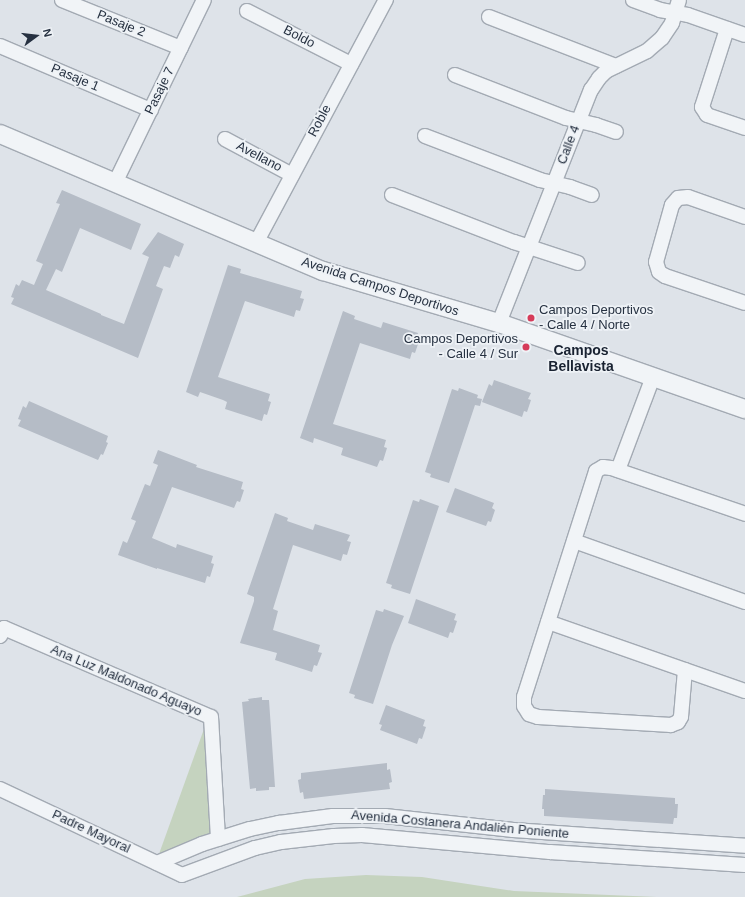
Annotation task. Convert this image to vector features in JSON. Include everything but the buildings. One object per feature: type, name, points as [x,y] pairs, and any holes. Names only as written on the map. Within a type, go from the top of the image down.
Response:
[{"type":"street","name":"Pasaje 2","points":[[62,0],[181,48]]},
{"type":"street","name":"Pasaje 7","points":[[115,183],[204,0]]},
{"type":"street","name":"Roble","points":[[256,243],[386,0]]},
{"type":"street","points":[[633,0],[660,10],[677,6],[688,16],[745,35]]},
{"type":"street","name":"Calle 4","points":[[499,323],[578,121],[594,84],[606,71],[655,45],[667,31],[677,6]]},
{"type":"street","name":"Boldo","points":[[247,11],[351,64]]},
{"type":"street","points":[[489,17],[616,66]]},
{"type":"street","points":[[727,29],[702,107],[708,115],[745,128]]},
{"type":"street","name":"Pasaje 1","points":[[0,46],[150,110]]},
{"type":"street","points":[[455,75],[566,118],[616,132]]},
{"type":"street","name":"Avenida Campos Deportivos","points":[[0,134],[256,243],[343,278],[499,323],[745,409]]},
{"type":"street","points":[[425,136],[540,180],[570,187],[592,195]]},
{"type":"street","name":"Avellano","points":[[225,139],[292,175]]},
{"type":"street","points":[[392,194],[578,263]]},
{"type":"street","points":[[745,217],[688,197],[678,198],[672,205],[656,262],[657,269],[665,276],[745,303]]},
{"type":"street","points":[[618,470],[653,377]]},
{"type":"street","points":[[685,670],[681,717],[675,724],[534,716],[526,711],[523,701],[594,474],[603,467],[618,470],[745,514]]},
{"type":"street","points":[[574,540],[745,602]]},
{"type":"street","points":[[548,622],[745,691]]},
{"type":"street","name":"Ana Luz Maldonado Aguayo","points":[[0,636],[4,628],[211,717],[218,839]]},
{"type":"street","name":"Padre Mayoral","points":[[0,789],[182,875]]},
{"type":"street","name":"Avenida Costanera Andalién Poniente","points":[[157,864],[218,839],[279,822],[326,816],[385,816],[513,830],[745,846]]},
{"type":"street","name":"Avenida Costanera Andalién Poniente","points":[[182,875],[255,848],[281,842],[362,835],[543,852],[745,865]]},
{"type":"green space","points":[[204,729],[211,833],[159,854]]},
{"type":"green space","points":[[366,875],[422,877],[514,891],[657,897],[237,897],[305,879]]},
{"type":"place","name":"Campos Deportivos - Calle 4 / Norte","points":[[531,318]]},
{"type":"place","name":"Campos Deportivos - Calle 4 / Sur","points":[[526,347]]},
{"type":"district","name":"Campos Bellavista","points":[[581,358]]}]
